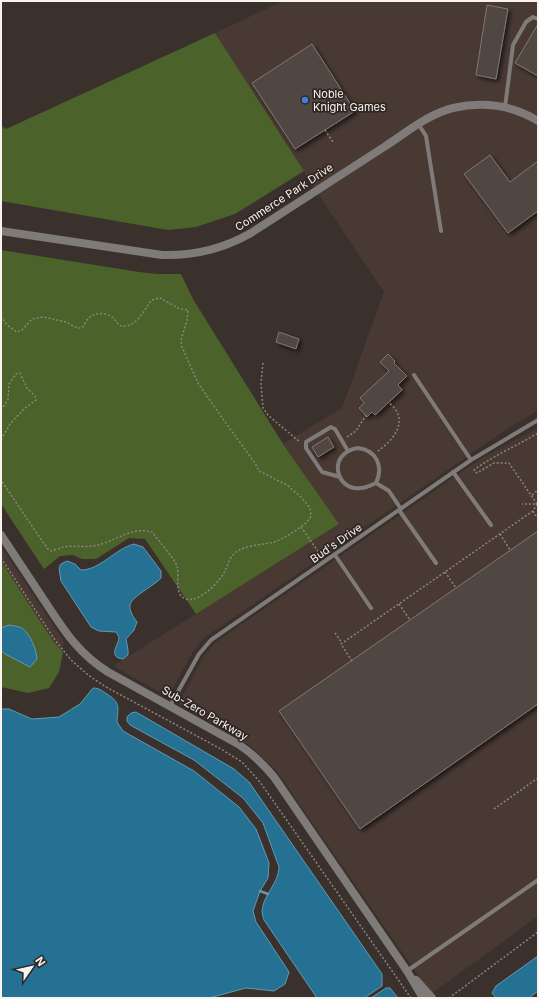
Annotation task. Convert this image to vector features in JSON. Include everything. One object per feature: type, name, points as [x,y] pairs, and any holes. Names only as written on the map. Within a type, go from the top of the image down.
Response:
[{"type":"street","name":"Commerce Park Drive","points":[[1,231],[162,255],[202,252],[231,243],[251,233],[440,113],[453,108],[472,105],[487,105],[505,107],[525,114],[538,121]]},
{"type":"street","name":"Sub-Zero Parkway","points":[[1,535],[64,630],[84,654],[108,672],[238,744],[263,764],[274,777],[407,971],[423,998]]},
{"type":"street","name":"Sub-Zero Parkway","points":[[407,971],[432,998]]},
{"type":"lane","points":[[505,107],[513,44],[526,22],[533,17],[538,19]]},
{"type":"lane","points":[[419,125],[426,136],[441,231]]},
{"type":"lane","points":[[414,375],[471,460]]},
{"type":"lane","name":"Bud's Drive","points":[[170,706],[205,645],[453,472],[538,420]]},
{"type":"lane","points":[[340,477],[322,472],[306,448],[306,442],[332,428],[335,429],[348,451]]},
{"type":"lane","points":[[358,448],[364,449],[373,454],[380,469],[376,483],[362,488],[355,488],[343,482],[338,470],[338,463],[341,457],[348,451],[358,448]]},
{"type":"lane","points":[[453,472],[491,525]]},
{"type":"lane","points":[[376,483],[389,491],[436,563]]},
{"type":"lane","points":[[335,555],[371,608]]},
{"type":"lane","points":[[407,971],[538,880]]},
{"type":"path","points":[[325,130],[333,142]]},
{"type":"path","points":[[1,316],[7,325],[17,332],[22,330],[32,319],[43,317],[66,322],[77,328],[81,328],[84,326],[86,320],[95,314],[111,317],[122,327],[128,326],[134,324],[140,318],[152,300],[160,298],[180,309],[188,310],[188,320],[182,340],[182,347],[198,383],[255,463],[259,471],[287,485],[301,497],[310,508],[311,516],[309,520],[287,536],[276,541],[245,548],[236,552],[230,559],[223,574],[211,588],[200,597],[192,600],[185,599],[181,596],[178,590],[176,565],[152,532],[139,530],[99,545],[86,548],[65,547],[51,551],[38,535],[1,480]]},
{"type":"path","points":[[263,363],[261,383],[263,408],[268,415],[298,439],[306,448]]},
{"type":"path","points":[[1,410],[8,400],[9,384],[12,377],[20,373],[27,388],[35,396],[36,400],[24,409],[10,424],[1,440]]},
{"type":"path","points":[[373,454],[384,447],[392,439],[396,432],[398,413],[389,402]]},
{"type":"path","points":[[342,440],[353,433],[366,415]]},
{"type":"path","points":[[538,433],[485,462],[474,470],[477,473],[494,463],[509,463],[538,504]]},
{"type":"path","points":[[532,495],[538,490]]},
{"type":"path","points":[[522,504],[538,504]]},
{"type":"path","points":[[342,643],[500,534],[532,511],[538,504]]},
{"type":"path","points":[[532,511],[538,516]]},
{"type":"path","points":[[300,527],[325,562]]},
{"type":"path","points":[[500,534],[510,550]]},
{"type":"path","points":[[1,558],[55,640],[71,660],[88,675],[106,687],[221,749],[242,762],[260,782],[411,998]]},
{"type":"path","points":[[445,572],[456,588]]},
{"type":"path","points":[[399,604],[410,620]]},
{"type":"path","points":[[336,633],[342,643],[341,644],[352,660]]},
{"type":"path","points":[[494,809],[538,778]]},
{"type":"path","points":[[449,998],[538,932]]},
{"type":"shaded area","points":[[283,1],[538,1],[538,410],[507,429],[204,638],[194,650],[168,697],[113,666],[339,524],[283,444],[342,408],[384,292],[330,212],[215,33]]},
{"type":"shaded area","points":[[538,428],[538,916],[431,994],[275,769],[250,746],[179,703],[205,654],[215,643],[482,458]]},
{"type":"shaded area","points":[[1,546],[64,642],[59,672],[49,688],[28,693],[1,687]]},
{"type":"green space","points":[[215,33],[304,171],[235,214],[196,227],[168,230],[1,201],[1,126],[6,129]]},
{"type":"green space","points":[[1,250],[139,272],[181,274],[193,299],[283,444],[339,524],[196,614],[145,539],[129,538],[96,559],[82,559],[73,555],[60,556],[44,569],[1,504]]},
{"type":"green space","points":[[1,561],[53,641],[63,652],[59,672],[49,688],[28,693],[1,687]]},
{"type":"water","points":[[134,544],[143,547],[161,571],[161,578],[134,598],[131,602],[130,610],[137,622],[134,630],[126,639],[128,655],[123,659],[118,658],[115,653],[119,640],[116,632],[99,631],[91,627],[61,581],[59,568],[61,564],[67,561],[75,564],[81,570],[95,567],[120,550]]},
{"type":"water","points":[[9,625],[22,628],[30,638],[36,651],[37,659],[30,667],[5,654],[1,650],[1,628]]},
{"type":"water","points":[[93,688],[102,691],[115,700],[118,706],[117,722],[123,731],[194,771],[239,807],[256,829],[269,863],[268,878],[260,891],[253,911],[256,922],[289,972],[285,984],[274,991],[246,988],[209,998],[1,998],[1,709],[9,709],[32,719],[59,717],[80,704]]},
{"type":"water","points":[[136,712],[234,769],[249,782],[382,974],[382,986],[364,998],[317,998],[264,920],[262,911],[263,905],[276,878],[279,867],[263,823],[243,798],[194,760],[130,725],[127,721],[127,717],[131,713]]},
{"type":"water","points":[[538,956],[538,991],[529,998],[496,998],[492,993],[496,986]]},
{"type":"water","points":[[386,988],[390,988],[398,998],[371,998]]},
{"type":"building","points":[[487,5],[508,9],[496,79],[476,75]]},
{"type":"building","points":[[538,24],[538,76],[515,63]]},
{"type":"building","name":"Noble Knight Games","points":[[312,44],[355,111],[295,149],[252,83]]},
{"type":"building","points":[[490,155],[510,182],[538,161],[538,211],[508,233],[464,174]]},
{"type":"building","points":[[279,332],[299,339],[296,349],[276,342]]},
{"type":"building","points":[[388,354],[395,361],[394,363],[407,376],[398,385],[402,390],[375,415],[372,412],[367,417],[359,408],[364,403],[360,398],[389,371],[380,362]]},
{"type":"building","points":[[328,437],[334,447],[318,457],[312,447]]},
{"type":"building","points":[[538,531],[538,704],[360,829],[279,711]]},
{"type":"waterway","points":[[260,891],[268,894]]},
{"type":"place","name":"Noble Knight Games","points":[[305,100]]}]
